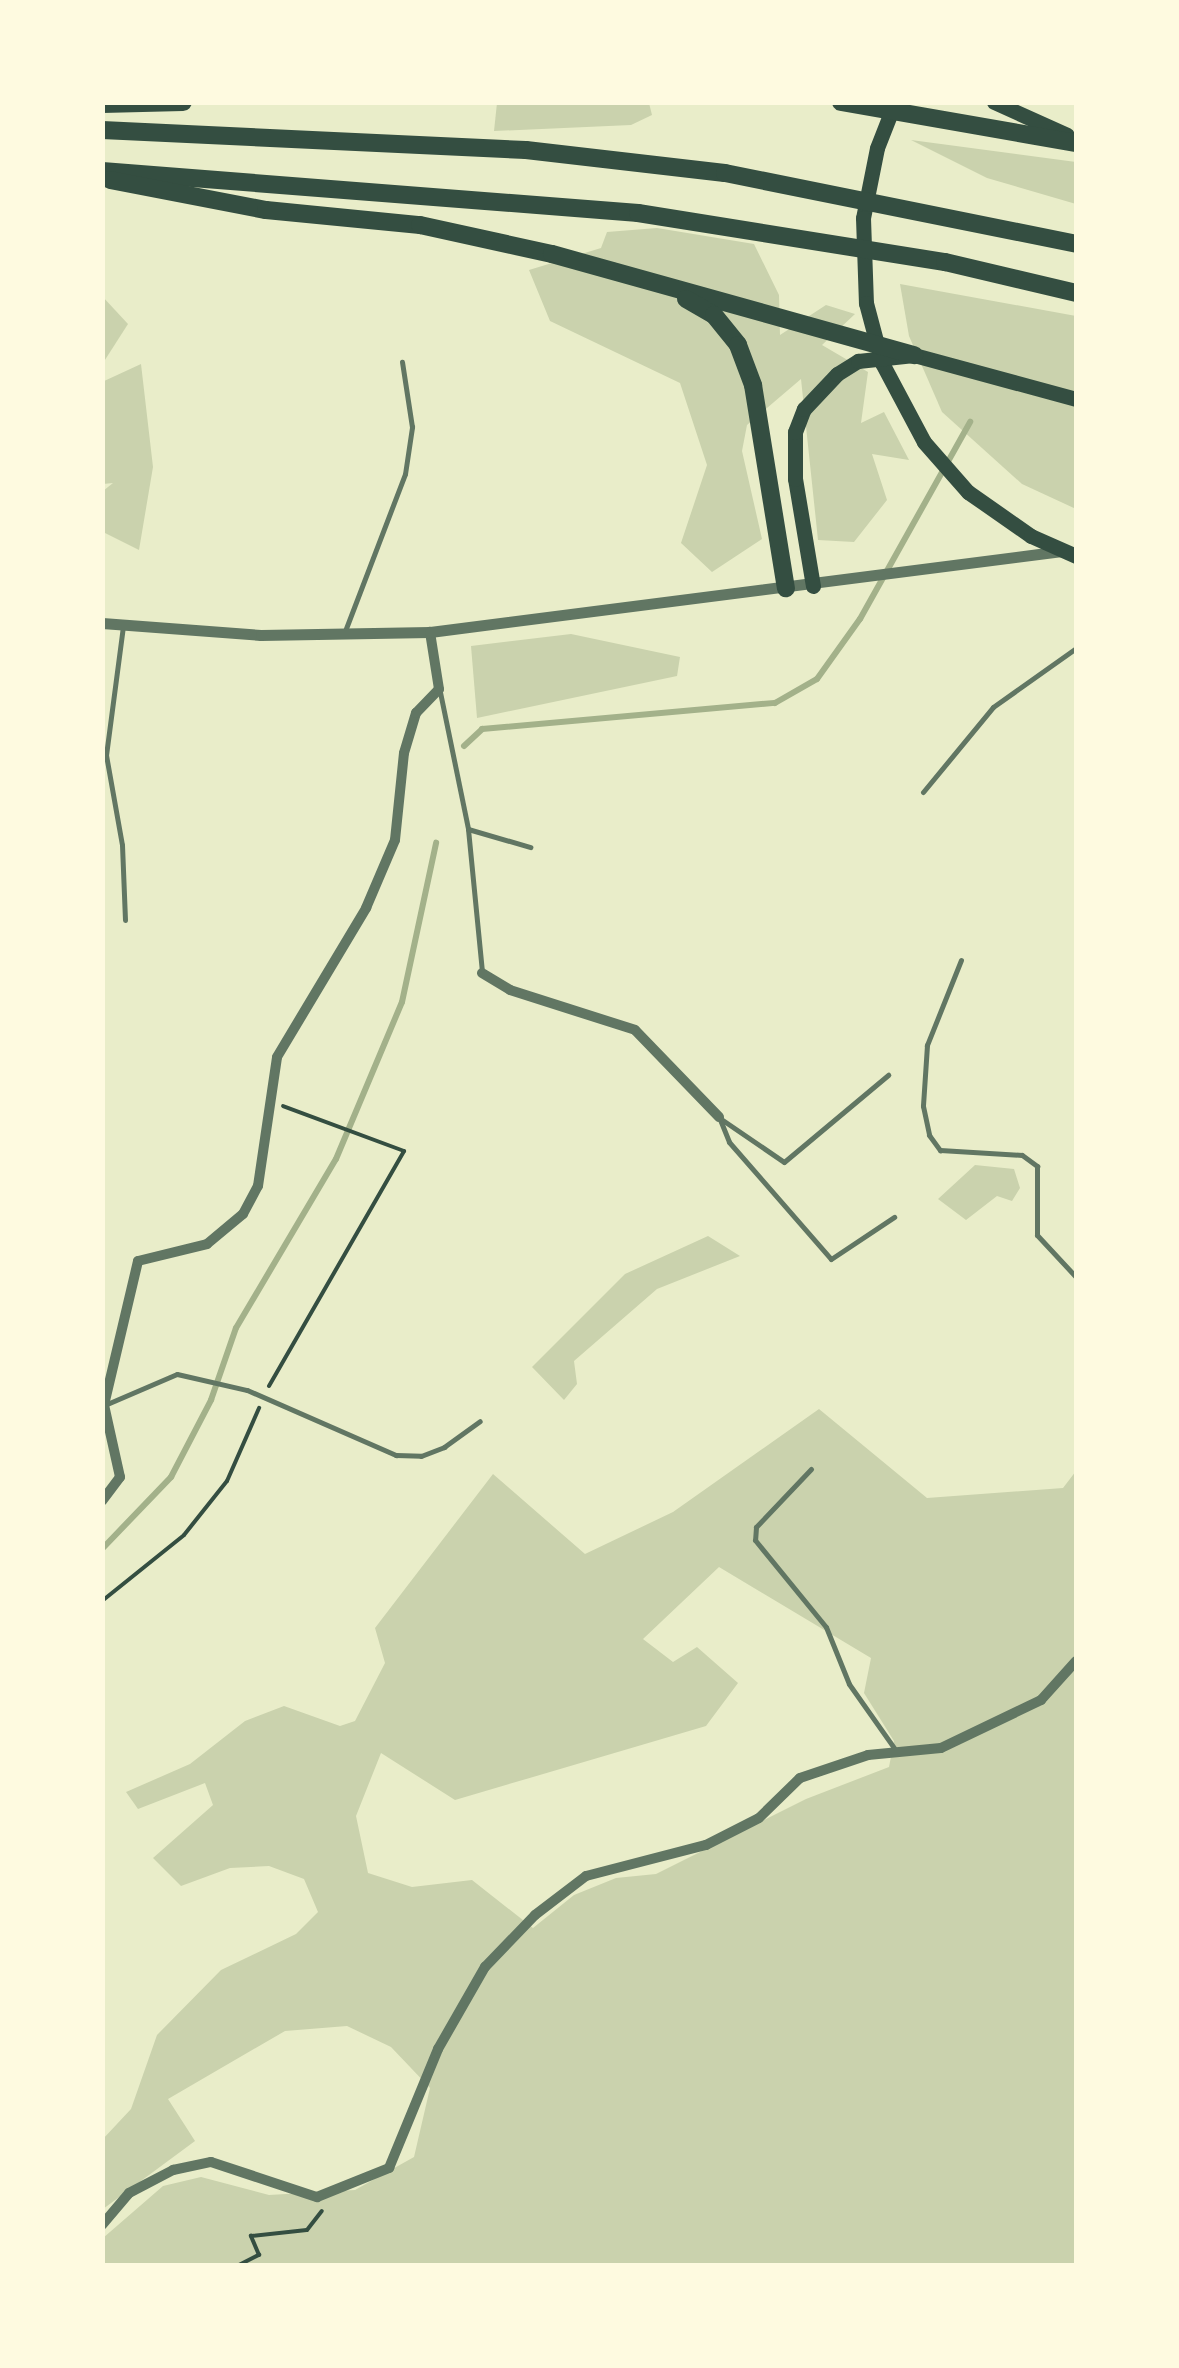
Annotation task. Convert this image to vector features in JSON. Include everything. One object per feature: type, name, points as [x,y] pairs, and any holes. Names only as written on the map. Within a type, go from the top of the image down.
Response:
[{"type":"highway","points":[[102,104],[184,102]]},
{"type":"highway","points":[[841,102],[1076,141]]},
{"type":"highway","points":[[102,130],[526,150],[724,172],[1076,244]]},
{"type":"highway","points":[[102,170],[638,213],[945,262],[1076,292]]},
{"type":"highway","points":[[102,179],[266,210],[420,225],[914,355]]},
{"type":"highway","points":[[662,286],[714,315],[738,345],[775,487],[786,588]]},
{"type":"main road","points":[[895,102],[877,148],[863,218],[866,303],[882,364],[905,412],[945,468],[1001,517],[1076,553]]},
{"type":"main road","points":[[994,102],[1076,141]]},
{"type":"main road","points":[[813,586],[795,478],[795,432],[804,409],[819,388],[858,361],[914,355],[1076,400]]},
{"type":"street","points":[[102,623],[344,634],[430,632],[1076,553]]},
{"type":"street","points":[[102,1500],[120,1477],[121,1463],[104,1405],[138,1261],[207,1244],[242,1214],[265,1159],[268,1102],[277,1057],[366,908],[395,840],[404,753],[416,713],[439,689],[430,632]]},
{"type":"street","points":[[482,973],[510,990],[635,1030],[718,1117]]},
{"type":"street","points":[[102,2225],[129,2193],[173,2170],[211,2162],[317,2197],[389,2168],[438,2049],[485,1967],[535,1915],[586,1876],[706,1845],[760,1818],[800,1778],[868,1755],[940,1748],[1040,1700],[1076,1660]]},
{"type":"lane","points":[[344,634],[405,474],[411,412],[402,362]]},
{"type":"lane","points":[[123,626],[106,755],[122,846],[125,920]]},
{"type":"lane","points":[[923,792],[994,707],[1076,648]]},
{"type":"lane","points":[[439,689],[468,829],[482,973]]},
{"type":"lane","points":[[468,829],[530,846]]},
{"type":"lane","points":[[961,960],[927,1045],[922,1106],[930,1135],[940,1150],[1022,1155],[1037,1166],[1037,1236],[1076,1277]]},
{"type":"lane","points":[[718,1117],[784,1162],[888,1075]]},
{"type":"lane","points":[[718,1117],[730,1142],[831,1259],[894,1217]]},
{"type":"lane","points":[[104,1405],[177,1374],[247,1390],[396,1455],[432,1452],[480,1420]]},
{"type":"lane","points":[[811,1468],[756,1527],[755,1540],[826,1628],[848,1684],[898,1754]]},
{"type":"path","points":[[102,1601],[184,1535],[228,1481],[294,1333],[404,1151],[268,1102]]},
{"type":"path","points":[[237,2266],[259,2255],[251,2236],[308,2230],[328,2208]]},
{"type":"green space","points":[[497,103],[649,103],[652,115],[631,125],[494,131]]},
{"type":"green space","points":[[911,140],[1076,162],[1076,204],[987,178]]},
{"type":"green space","points":[[657,228],[754,244],[779,295],[780,335],[826,305],[855,314],[822,345],[868,372],[861,423],[884,412],[909,460],[872,454],[887,500],[854,542],[818,540],[801,379],[747,425],[742,451],[762,539],[712,572],[681,543],[707,465],[680,383],[550,321],[529,270],[601,248],[607,232]]},
{"type":"green space","points":[[900,284],[1076,316],[1076,509],[1022,484],[942,412],[909,336]]},
{"type":"green space","points":[[102,296],[128,324],[103,363],[102,363]]},
{"type":"green space","points":[[141,364],[153,467],[139,550],[103,532],[103,491],[113,483],[103,484],[102,382]]},
{"type":"green space","points":[[571,634],[680,657],[677,676],[477,718],[471,646]]},
{"type":"green space","points":[[975,1165],[1014,1169],[1020,1188],[1012,1201],[997,1196],[966,1220],[938,1199]]},
{"type":"green space","points":[[708,1236],[740,1256],[657,1289],[574,1361],[577,1384],[564,1400],[532,1367],[625,1274]]},
{"type":"green space","points":[[819,1409],[927,1498],[1063,1488],[1076,1471],[1076,2265],[103,2265],[103,2238],[163,2186],[201,2177],[269,2195],[355,2190],[414,2157],[430,2088],[391,2047],[347,2026],[285,2031],[168,2099],[195,2141],[103,2209],[102,2140],[131,2109],[157,2035],[221,1970],[296,1934],[318,1912],[304,1879],[269,1866],[230,1868],[181,1886],[153,1858],[213,1805],[205,1783],[138,1809],[126,1792],[190,1764],[245,1721],[284,1706],[340,1726],[355,1721],[385,1663],[375,1628],[493,1474],[585,1554],[673,1512]],"holes":[[[719,1567],[871,1658],[864,1693],[894,1741],[889,1767],[806,1799],[656,1874],[616,1878],[574,1895],[533,1928],[472,1880],[412,1887],[368,1873],[356,1816],[381,1753],[455,1800],[706,1726],[738,1683],[697,1647],[673,1662],[643,1639]]]},
{"type":"waterway","points":[[464,746],[482,729],[775,703],[817,679],[860,619],[970,422]]},
{"type":"waterway","points":[[102,1549],[171,1477],[211,1400],[236,1328],[336,1159],[402,1002],[436,843]]}]
